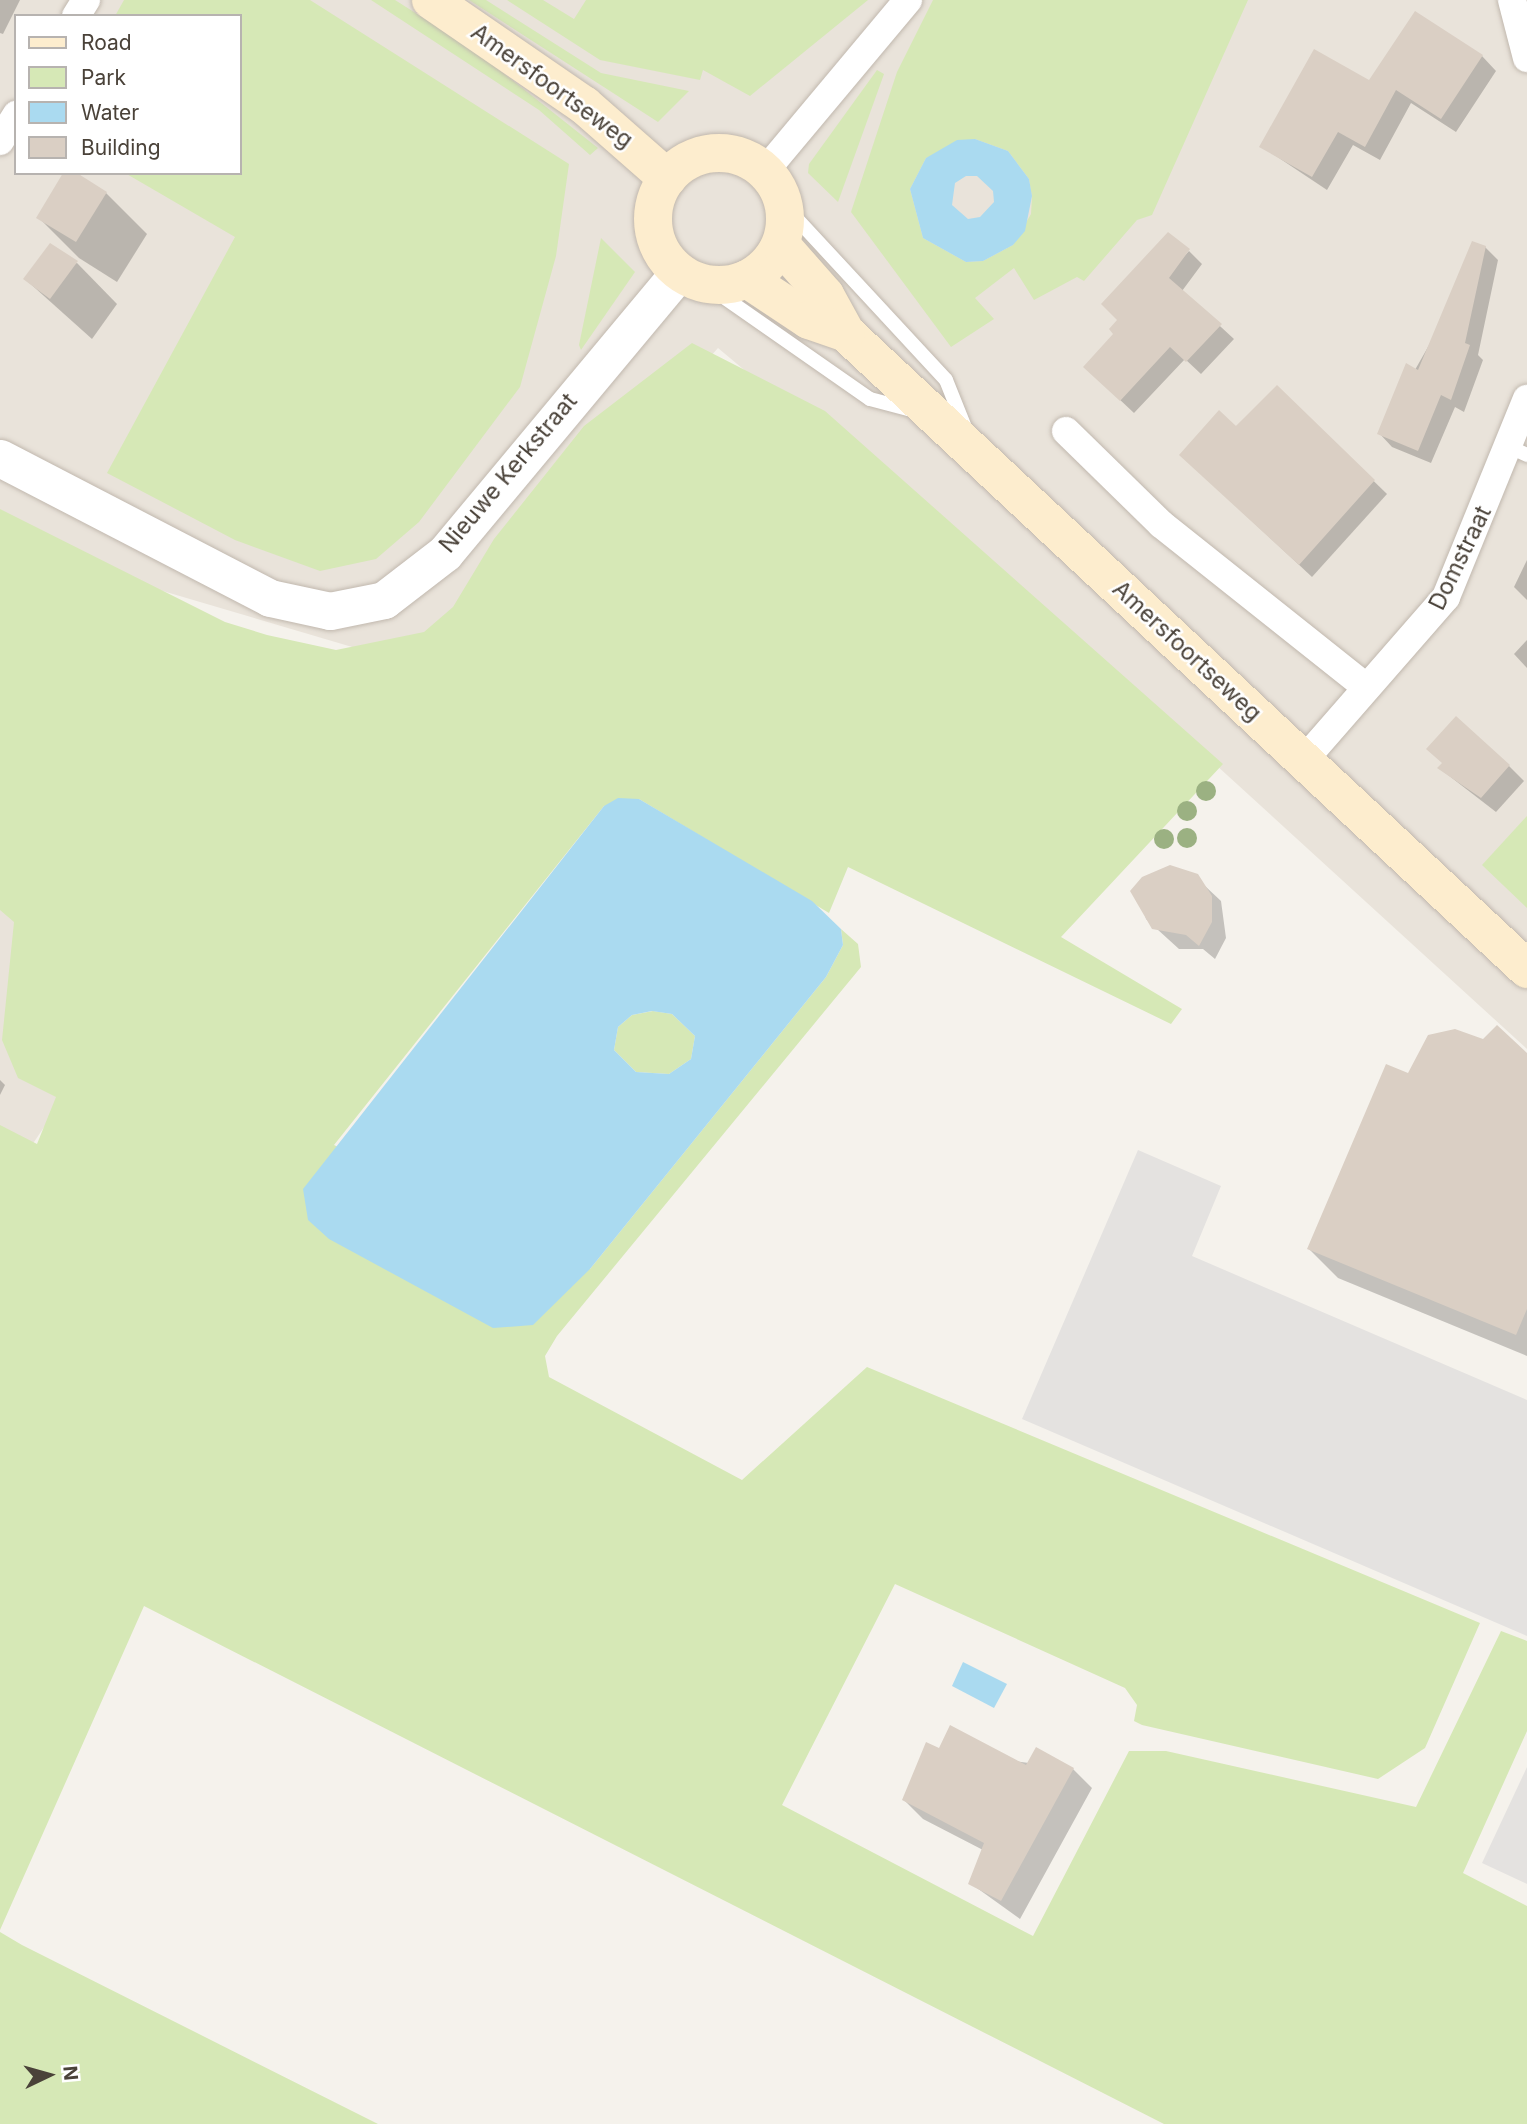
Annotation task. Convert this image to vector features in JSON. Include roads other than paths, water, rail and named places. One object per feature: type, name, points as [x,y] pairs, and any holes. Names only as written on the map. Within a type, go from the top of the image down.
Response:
[{"type":"main road","name":"Amersfoortseweg","points":[[431,0],[584,105],[667,178]]},
{"type":"main road","points":[[722,152],[765,170],[784,205],[781,245],[747,279],[692,278],[664,257],[652,217],[667,178],[691,158],[722,152]]},
{"type":"main road","name":"Amersfoortseweg","points":[[781,245],[825,295],[846,333],[1527,969]]},
{"type":"main road","name":"Amersfoortseweg","points":[[747,279],[809,320],[846,333]]},
{"type":"street","points":[[765,170],[908,0]]},
{"type":"street","points":[[1512,0],[1527,58]]},
{"type":"street","points":[[0,141],[14,118]]},
{"type":"street","name":"Nieuwe Kerkstraat","points":[[0,458],[270,598],[330,611],[384,600],[445,553],[692,278]]},
{"type":"street","name":"Domstraat","points":[[1304,760],[1365,686],[1423,630],[1446,597],[1518,451],[1527,398]]},
{"type":"street","points":[[1066,431],[1161,524],[1365,686]]},
{"type":"lane","points":[[784,205],[946,380],[975,454]]},
{"type":"lane","points":[[692,278],[870,399],[935,416]]},
{"type":"water","points":[[975,139],[1008,151],[1029,179],[1032,196],[1025,231],[1013,245],[983,261],[966,262],[923,238],[910,189],[926,158],[957,140]],"holes":[[[966,176],[977,176],[993,191],[994,202],[980,217],[968,219],[952,205],[955,183]]]},
{"type":"water","points":[[618,798],[639,799],[812,901],[841,929],[843,945],[826,977],[590,1269],[533,1325],[493,1328],[329,1239],[308,1220],[303,1189],[604,806]],"holes":[[[652,1011],[672,1014],[695,1036],[691,1059],[669,1074],[636,1072],[614,1050],[618,1027],[632,1015]]]},
{"type":"water","points":[[963,1662],[1007,1684],[994,1708],[952,1686]]}]
